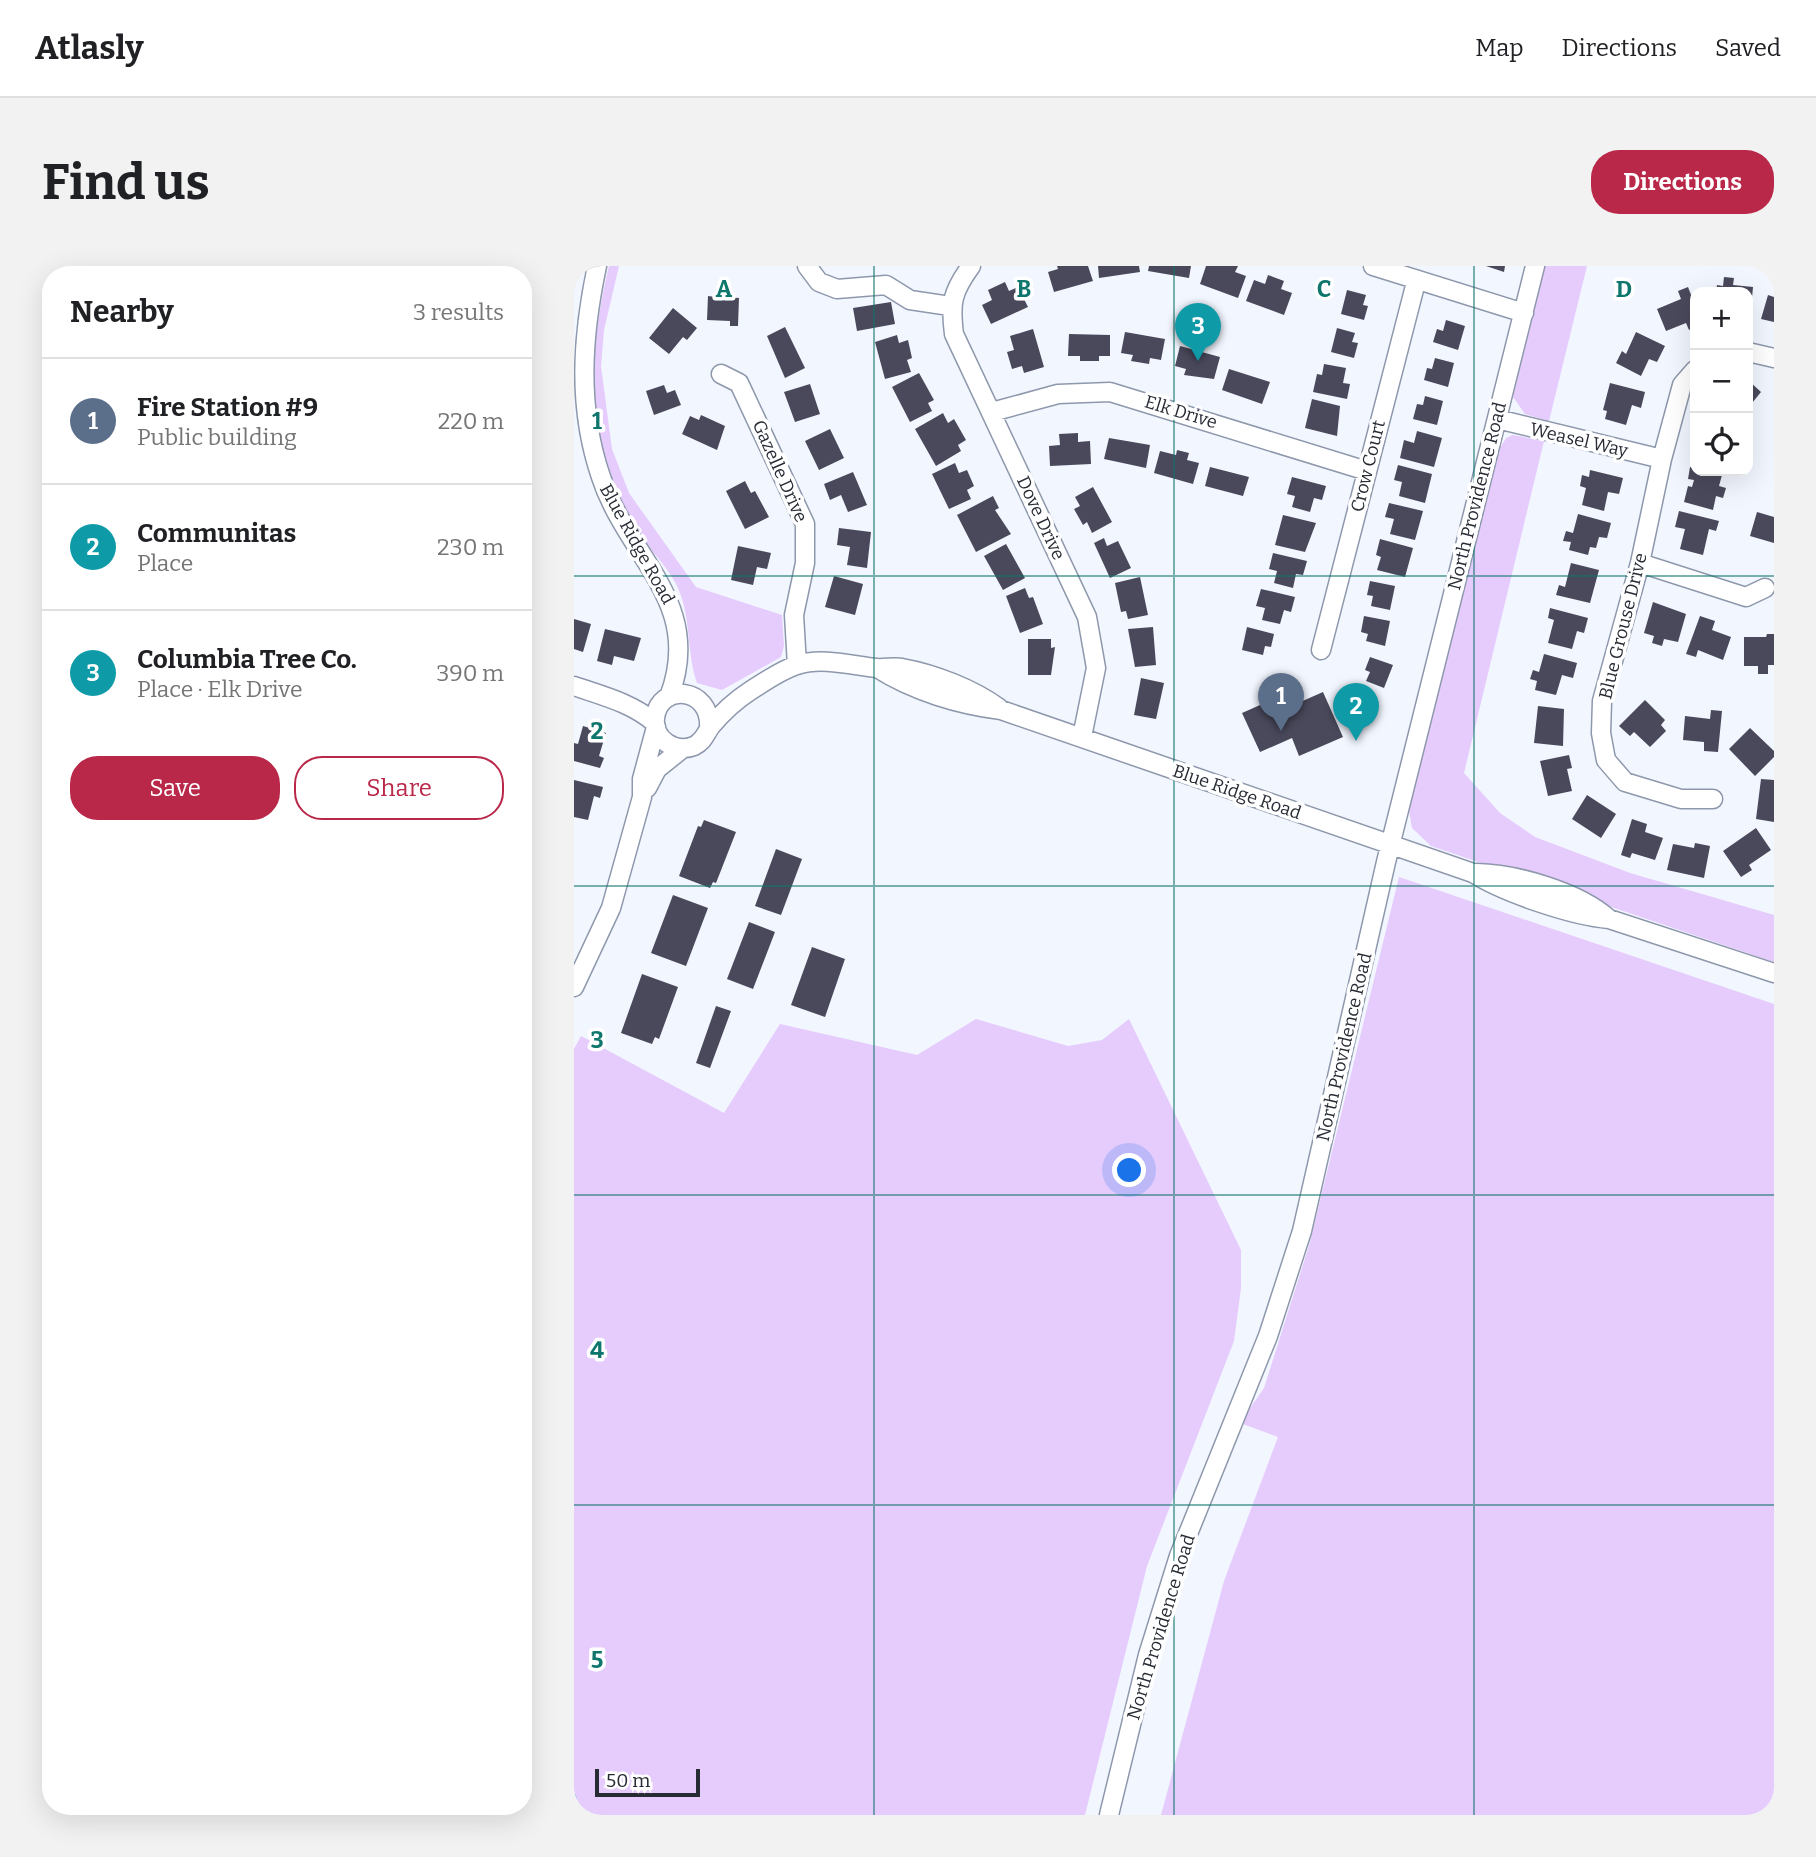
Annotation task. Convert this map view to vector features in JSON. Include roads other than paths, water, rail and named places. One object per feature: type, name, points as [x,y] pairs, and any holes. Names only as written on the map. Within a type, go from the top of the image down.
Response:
[{"type":"street","name":"Blue Ridge Road","points":[[597,266],[584,345],[580,423],[618,517],[673,609],[680,656],[697,698],[748,692]]},
{"type":"street","points":[[807,266],[819,282],[836,289],[886,285],[910,300],[950,306],[958,283],[971,266]]},
{"type":"street","points":[[1373,266],[1416,282],[1524,313]]},
{"type":"street","name":"North Providence Road","points":[[1109,1815],[1148,1656],[1179,1556],[1268,1336],[1302,1231],[1390,845],[1535,266]]},
{"type":"street","name":"Crow Court","points":[[1321,650],[1416,282]]},
{"type":"street","name":"Dove Drive","points":[[950,306],[954,334],[1087,617],[1096,668],[1082,737]]},
{"type":"street","points":[[1753,353],[1774,358]]},
{"type":"street","name":"Gazelle Drive","points":[[721,374],[739,383],[805,524],[805,563],[794,615],[797,665]]},
{"type":"street","name":"Blue Grouse Drive","points":[[1690,376],[1682,385],[1662,459],[1640,564],[1602,701],[1601,733],[1606,760],[1625,782],[1682,799],[1713,799]]},
{"type":"street","name":"Elk Drive","points":[[992,412],[1058,394],[1110,392],[1367,471]]},
{"type":"street","name":"Weasel Way","points":[[1497,419],[1662,459]]},
{"type":"street","points":[[1640,564],[1746,597],[1765,588]]},
{"type":"street","name":"Blue Ridge Road","points":[[666,699],[680,656]]},
{"type":"street","name":"Blue Ridge Road","points":[[709,728],[748,692],[797,665],[852,663],[877,668],[897,681],[960,702],[1001,710],[1082,737],[1474,873],[1493,884],[1587,917],[1609,919],[1774,973]]},
{"type":"street","points":[[574,686],[620,701],[655,725],[665,742],[682,748]]},
{"type":"street","points":[[574,987],[611,908],[642,797],[657,768],[682,748],[699,743],[709,728],[708,710],[697,698],[687,694],[666,699],[620,701]]},
{"type":"street","points":[[642,797],[642,779],[655,725],[666,699]]},
{"type":"waterway","points":[[574,1796],[577,1815]]},
{"type":"place","name":"Columbia Tree Co.","points":[[1198,361]]},
{"type":"place","name":"Fire Station #9","points":[[1281,731]]},
{"type":"place","name":"Communitas","points":[[1356,741]]}]
